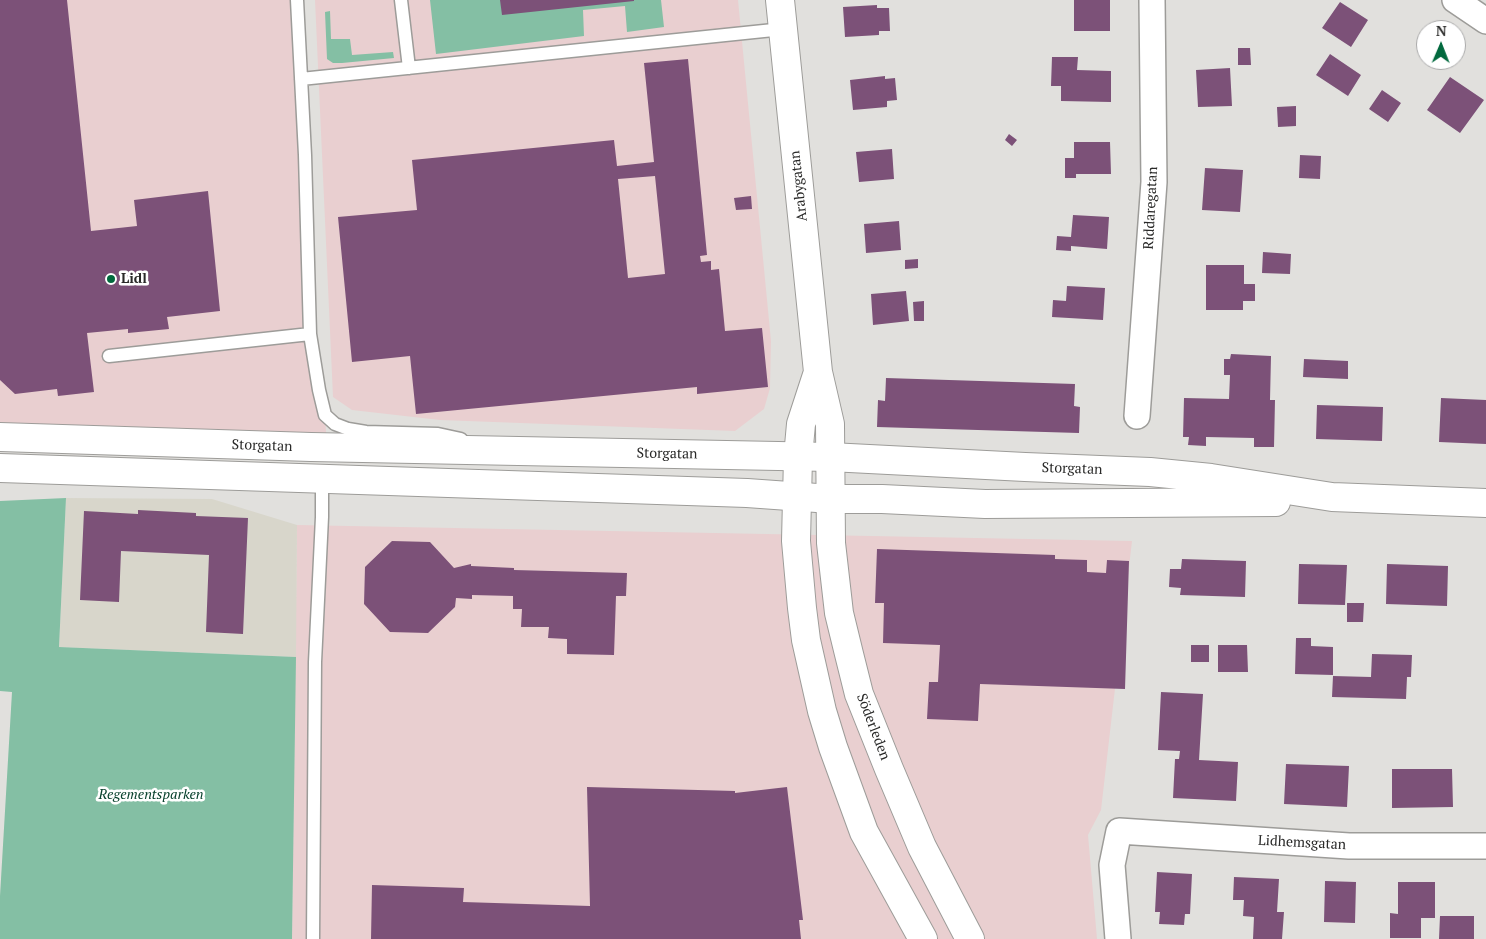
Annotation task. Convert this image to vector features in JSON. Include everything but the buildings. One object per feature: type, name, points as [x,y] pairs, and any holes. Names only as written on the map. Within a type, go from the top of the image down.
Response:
[{"type":"main road","name":"Arabygatan","points":[[780,0],[818,372],[830,424],[831,499]]},
{"type":"main road","name":"Arabygatan","points":[[798,496],[800,424],[818,372]]},
{"type":"main road","name":"Storgatan","points":[[0,437],[311,447],[830,457],[1026,468],[1150,472],[1211,478],[1332,497],[1486,503]]},
{"type":"main road","name":"Storgatan","points":[[0,468],[747,493],[831,499],[1004,504],[1275,502],[1332,497]]},
{"type":"main road","points":[[798,496],[796,541],[800,598],[806,640],[822,711],[864,832],[923,939]]},
{"type":"main road","name":"Söderleden","points":[[831,499],[832,543],[839,613],[860,694],[888,769],[922,847],[970,939]]},
{"type":"street","name":"Riddaregatan","points":[[1137,416],[1154,182],[1152,0]]},
{"type":"street","points":[[1455,0],[1486,21]]},
{"type":"street","name":"Lidhemsgatan","points":[[1118,939],[1112,865],[1119,831],[1349,846],[1486,846]]},
{"type":"lane","points":[[296,0],[305,155],[310,334],[325,415],[335,424],[348,429],[366,432],[438,434],[524,451]]},
{"type":"lane","points":[[401,0],[409,68]]},
{"type":"lane","points":[[301,79],[783,29]]},
{"type":"lane","points":[[109,356],[310,334]]},
{"type":"lane","points":[[313,939],[316,662],[322,478]]},
{"type":"shaded area","points":[[0,0],[297,0],[310,334],[325,415],[327,448],[0,437]]},
{"type":"shaded area","points":[[315,0],[738,0],[771,341],[770,388],[764,409],[735,431],[440,420],[352,410],[333,397]]},
{"type":"shaded area","points":[[66,498],[212,499],[297,525],[296,657],[59,647]]},
{"type":"shaded area","points":[[297,525],[1132,541],[1101,810],[1088,835],[1097,939],[292,939]]},
{"type":"green space","points":[[430,0],[661,0],[664,27],[627,32],[625,6],[583,10],[584,36],[436,54]]},
{"type":"green space","points":[[330,11],[331,39],[350,39],[352,55],[393,52],[394,58],[342,63],[333,63],[327,59],[325,12]]},
{"type":"green space","name":"Regementsparken","points":[[66,498],[59,647],[296,657],[292,939],[0,939],[0,896],[12,692],[0,691],[0,501]]},
{"type":"place","name":"Lidl","points":[[111,279]]}]
